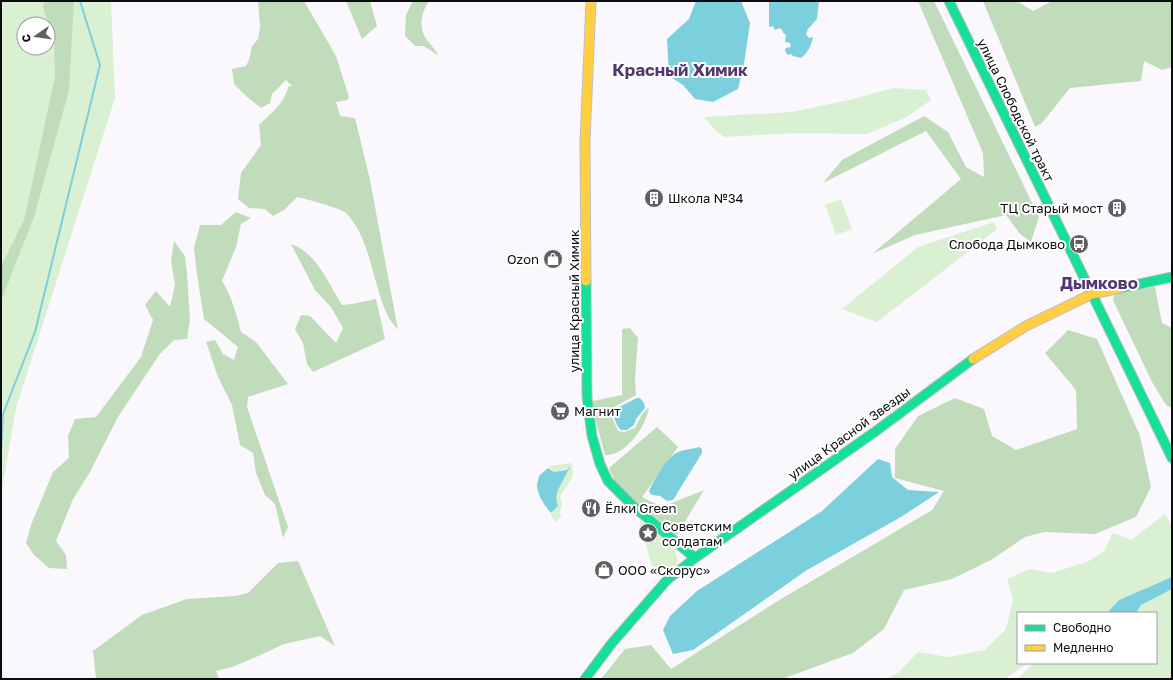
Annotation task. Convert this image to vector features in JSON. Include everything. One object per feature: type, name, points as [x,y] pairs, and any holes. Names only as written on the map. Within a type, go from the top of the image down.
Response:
[{"type":"street","name":"улица Красный Химик","points":[[591,1],[585,141],[587,397],[591,427],[600,464],[608,481],[633,506],[695,558]]},
{"type":"street","name":"улица Слободской тракт","points":[[949,1],[1172,458]]},
{"type":"street","name":"улица Красной Звезды","points":[[585,679],[612,643],[667,580],[695,558],[876,431],[987,348],[1026,326],[1092,294],[1172,277]]},
{"type":"green space","points":[[1,1],[111,1],[115,98],[16,408],[1,496]]},
{"type":"green space","points":[[45,1],[74,1],[69,90],[34,217],[1,301],[1,267],[24,220],[55,77],[56,16],[46,16],[43,7]]},
{"type":"green space","points":[[258,1],[304,1],[336,56],[349,97],[347,100],[336,102],[340,116],[355,118],[370,180],[398,330],[390,320],[384,306],[361,236],[354,223],[346,213],[330,206],[297,197],[284,210],[273,216],[265,209],[249,208],[238,199],[241,173],[261,145],[259,125],[284,98],[288,87],[292,86],[286,80],[272,94],[270,103],[261,108],[234,84],[232,69],[246,66],[252,46],[258,39],[260,27]]},
{"type":"green space","points":[[346,1],[370,1],[377,26],[362,39]]},
{"type":"green space","points":[[413,1],[429,1],[422,15],[422,31],[435,49],[438,56],[423,46],[415,46],[405,36],[406,15]]},
{"type":"green space","points":[[918,1],[934,1],[1039,217],[1031,242],[1020,234],[1006,215],[915,235],[872,254],[961,179],[926,131],[823,183],[842,160],[924,116],[948,132],[966,167],[984,177],[983,153]]},
{"type":"green space","points":[[983,1],[1017,1],[1033,11],[1052,1],[1172,1],[1172,67],[1162,70],[1144,61],[1141,81],[1070,88],[1042,123],[1035,127]]},
{"type":"green space","points":[[893,88],[926,90],[931,100],[907,117],[867,134],[797,133],[724,137],[714,129],[704,117],[792,112],[853,99]]},
{"type":"green space","points":[[841,199],[852,229],[836,235],[825,205]]},
{"type":"green space","points":[[236,212],[251,218],[241,224],[236,247],[222,281],[231,299],[241,332],[256,342],[288,384],[248,397],[247,407],[288,527],[283,538],[275,504],[265,495],[256,473],[253,453],[240,445],[232,405],[218,377],[206,342],[215,340],[223,354],[234,360],[238,347],[204,319],[194,248],[200,225],[221,225]]},
{"type":"green space","points":[[994,222],[997,229],[877,322],[842,309],[918,247]]},
{"type":"green space","points":[[174,241],[185,256],[190,320],[187,339],[174,340],[159,355],[118,417],[90,472],[73,499],[56,541],[66,555],[67,569],[49,568],[34,555],[26,543],[31,525],[53,472],[69,458],[68,436],[75,419],[96,417],[141,357],[153,320],[145,305],[156,291],[170,307],[175,285],[171,261]]},
{"type":"green space","points":[[291,244],[300,248],[315,261],[327,278],[342,305],[376,299],[385,339],[313,372],[307,364],[303,343],[295,329],[301,315],[310,316],[336,343],[343,328],[331,307],[315,290]]},
{"type":"green space","points":[[1155,287],[1162,323],[1172,328],[1172,408],[1166,405],[1152,382],[1113,300],[1115,292]]},
{"type":"green space","points":[[630,328],[638,338],[635,379],[636,395],[609,410],[618,431],[624,432],[635,428],[642,414],[649,407],[644,422],[634,438],[620,451],[605,455],[594,414],[593,401],[622,395],[622,329]]},
{"type":"green space","points":[[1068,330],[1097,339],[1140,436],[1151,487],[1136,517],[1095,534],[1045,532],[1025,537],[991,560],[952,579],[904,590],[884,629],[853,653],[782,679],[601,679],[625,649],[651,645],[671,669],[776,602],[932,510],[944,491],[895,478],[895,449],[918,416],[955,398],[984,409],[992,436],[1016,450],[1077,429],[1076,390],[1045,353]]},
{"type":"green space","points":[[657,427],[678,447],[642,497],[662,507],[704,490],[677,535],[617,486],[609,468]]},
{"type":"green space","points":[[572,463],[573,477],[560,496],[562,506],[560,512],[561,517],[556,522],[552,518],[551,514],[558,506],[556,498],[558,490],[569,468],[554,472],[548,466]]},
{"type":"green space","points":[[1165,514],[1172,526],[1172,577],[1119,600],[1108,612],[1017,612],[1017,664],[1027,664],[1005,679],[886,679],[899,672],[918,652],[948,657],[985,650],[1006,629],[1013,600],[1007,579],[1030,569],[1052,573],[1089,561],[1104,551],[1113,533],[1131,540]]},
{"type":"green space","points":[[639,520],[665,539],[675,551],[677,564],[662,576],[658,570],[655,571],[652,567]]},
{"type":"green space","points":[[298,561],[335,646],[320,636],[284,644],[232,667],[216,671],[219,679],[96,679],[93,651],[142,615],[187,599],[235,596],[248,593],[278,563]]},
{"type":"green space","points":[[1172,589],[1172,679],[1018,679],[1032,664],[1157,664],[1157,612],[1137,612],[1141,605]]},
{"type":"water","points":[[696,1],[741,1],[750,23],[744,64],[738,89],[713,102],[695,99],[683,85],[669,76],[667,39],[689,19]]},
{"type":"water","points":[[769,1],[819,1],[817,19],[808,29],[806,34],[809,38],[813,37],[807,52],[801,58],[791,54],[788,55],[785,51],[786,48],[791,47],[790,43],[785,42],[786,35],[780,28],[775,30],[773,26],[769,27]]},
{"type":"water","points":[[637,398],[640,398],[644,403],[645,408],[636,419],[634,425],[627,430],[621,430],[611,411]]},
{"type":"water","points":[[699,447],[702,449],[702,453],[673,500],[667,501],[660,496],[652,495],[649,492],[659,473],[672,456],[682,451]]},
{"type":"water","points":[[878,459],[890,463],[892,477],[908,490],[939,492],[901,517],[807,570],[693,650],[673,654],[663,630],[670,616],[697,591],[822,511]]},
{"type":"water","points":[[570,467],[558,490],[556,498],[558,506],[551,513],[540,497],[537,486],[539,476],[548,468],[554,472],[566,470]]},
{"type":"water","points":[[1172,577],[1172,589],[1141,605],[1137,612],[1108,612],[1119,600]]},
{"type":"waterway","points":[[1,453],[3,414],[35,332],[100,65],[80,1]]},
{"type":"traffic: fast","points":[[949,1],[1172,458]]},
{"type":"traffic: fast","points":[[1121,288],[1172,277]]},
{"type":"traffic: fast","points":[[586,281],[587,397],[592,436],[600,464],[608,481],[633,506],[695,558]]},
{"type":"traffic: fast","points":[[585,679],[612,643],[667,580],[695,558],[876,431],[973,359]]},
{"type":"traffic: slow","points":[[586,281],[585,141],[591,1]]},
{"type":"traffic: slow","points":[[973,359],[1026,326],[1092,294],[1121,288]]},
{"type":"place","name":"Школа №34","points":[[654,198]]},
{"type":"place","name":"ТЦ Старый мост","points":[[1117,208]]},
{"type":"place","name":"Слобода Дымково","points":[[1079,244]]},
{"type":"place","name":"Ozon","points":[[553,259]]},
{"type":"place","name":"Магнит","points":[[560,411]]},
{"type":"place","name":"Ёлки Green","points":[[591,508]]},
{"type":"place","name":"Советским солдатам","points":[[648,533]]},
{"type":"place","name":"ООО «Скорус»","points":[[604,570]]},
{"type":"district","name":"Красный Химик","points":[[680,69]]},
{"type":"district","name":"Дымково","points":[[1099,282]]}]
